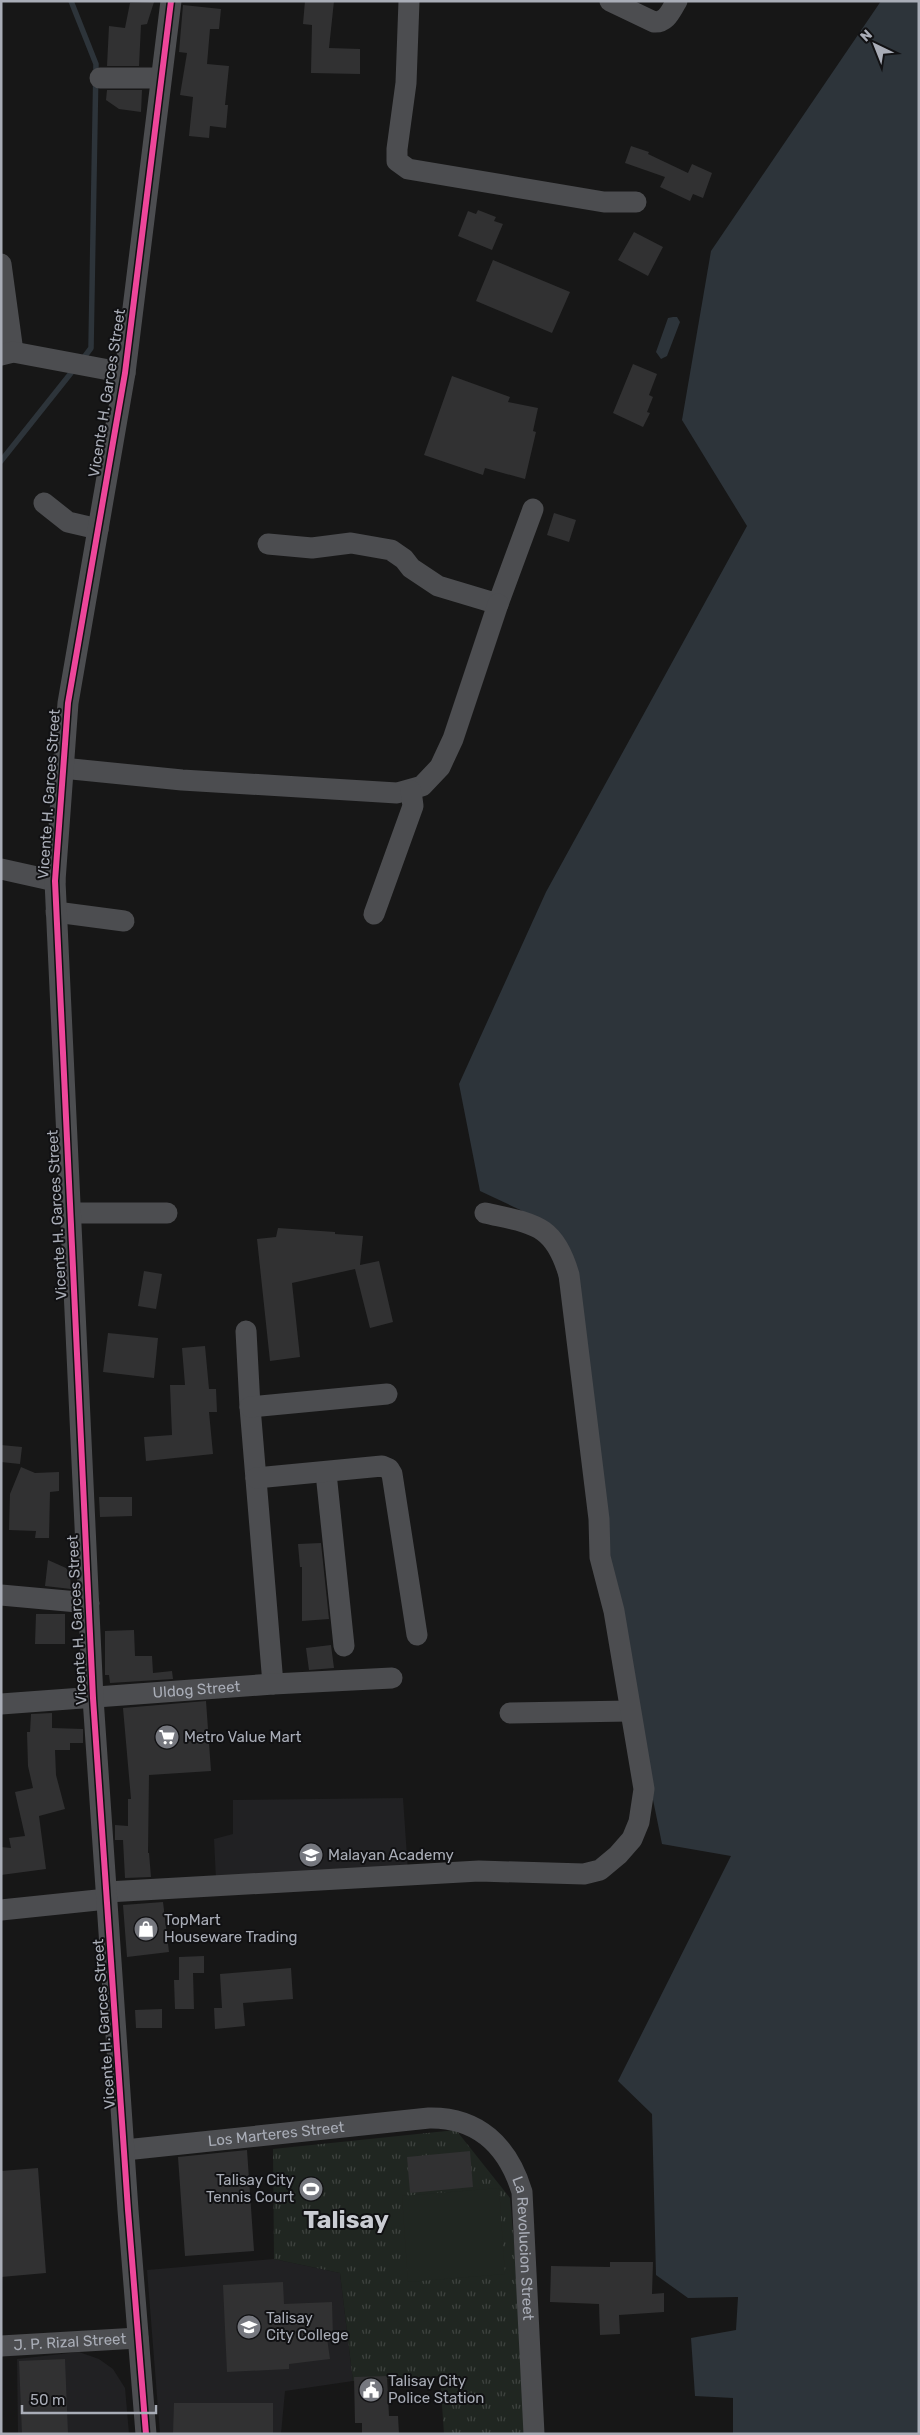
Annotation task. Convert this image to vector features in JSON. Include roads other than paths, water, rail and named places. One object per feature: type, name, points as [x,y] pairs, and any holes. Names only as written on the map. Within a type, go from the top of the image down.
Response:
[{"type":"street","name":"Vicente H. Garces Street","points":[[146,2434],[93,1698],[55,881],[68,703],[125,373],[171,1]]},
{"type":"street","points":[[409,1],[406,83],[397,149],[398,161],[408,169],[604,202],[636,202]]},
{"type":"street","points":[[610,1],[654,22],[664,20],[677,1]]},
{"type":"street","points":[[100,78],[161,78]]},
{"type":"street","points":[[1,264],[7,353],[125,373]]},
{"type":"street","points":[[44,504],[68,522],[98,529]]},
{"type":"street","points":[[62,768],[182,780],[397,793],[422,786],[432,777],[447,753],[498,604],[534,509]]},
{"type":"street","points":[[268,544],[312,548],[352,544],[391,550],[404,559],[411,568],[438,586],[498,604]]},
{"type":"street","points":[[374,914],[413,806],[411,790]]},
{"type":"street","points":[[1,868],[55,881]]},
{"type":"street","points":[[56,912],[124,921]]},
{"type":"street","points":[[70,1213],[167,1213]]},
{"type":"street","points":[[1,1910],[107,1895],[479,1872],[584,1874],[600,1870],[618,1855],[632,1839],[639,1822],[644,1789],[614,1612],[600,1557],[599,1519],[569,1276],[564,1255],[550,1236],[537,1225],[485,1213]]},
{"type":"street","points":[[246,1331],[250,1407],[273,1684]]},
{"type":"street","points":[[250,1407],[387,1394]]},
{"type":"street","points":[[256,1478],[326,1473],[382,1466],[389,1469],[392,1474],[417,1635]]},
{"type":"street","points":[[326,1473],[344,1646]]},
{"type":"street","points":[[1,1595],[89,1602]]},
{"type":"street","name":"Uldog Street","points":[[1,1704],[273,1684],[392,1678]]},
{"type":"street","points":[[510,1713],[630,1711]]},
{"type":"street","name":"Los Marteres Street","points":[[125,2150],[429,2118]]},
{"type":"street","name":"La Revolucion Street","points":[[429,2118],[448,2118],[470,2125],[489,2138],[499,2148],[516,2174],[522,2192],[534,2434]]},
{"type":"street","name":"J. P. Rizal Street","points":[[1,2346],[138,2338]]},
{"type":"waterway","points":[[71,1],[96,64],[91,348],[82,360]]},
{"type":"waterway","points":[[1,461],[71,373]]},
{"type":"place","name":"Metro Value Mart","points":[[167,1737]]},
{"type":"place","name":"Malayan Academy","points":[[311,1855]]},
{"type":"place","name":"TopMart Houseware Trading","points":[[146,1929]]},
{"type":"place","name":"Talisay City Tennis Court","points":[[311,2189]]},
{"type":"place","name":"Talisay City College","points":[[249,2327]]},
{"type":"place","name":"Talisay City Police Station","points":[[371,2390]]},
{"type":"district","name":"Talisay","points":[[346,2219]]}]
